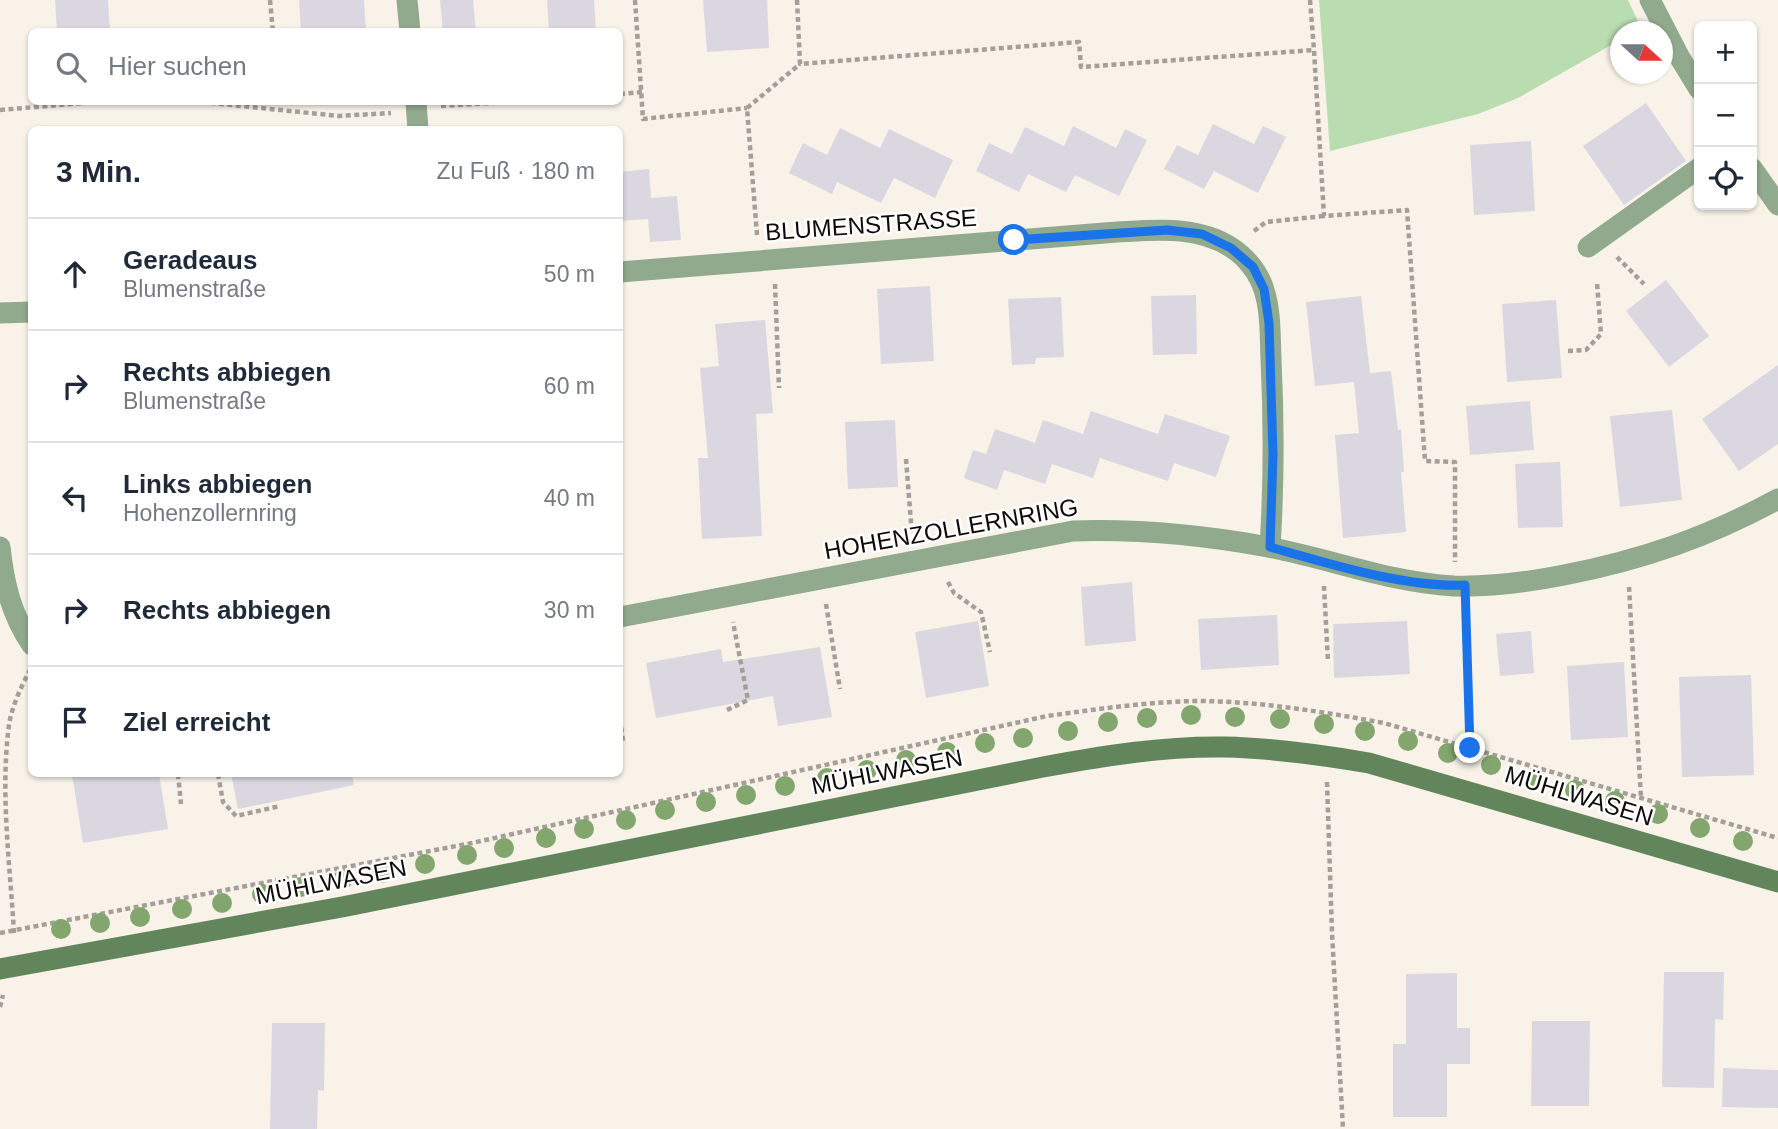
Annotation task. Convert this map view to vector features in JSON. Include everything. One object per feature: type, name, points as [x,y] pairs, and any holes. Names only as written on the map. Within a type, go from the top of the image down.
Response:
[{"type":"street","points":[[407,0],[410,28]]},
{"type":"street","points":[[1650,0],[1696,84]]},
{"type":"street","points":[[416,105],[418,126]]},
{"type":"street","points":[[1593,243],[1694,172]]},
{"type":"street","points":[[1757,175],[1778,205]]},
{"type":"street","name":"BLUMENSTRASSE","points":[[623,272],[1167,230],[1202,234],[1231,248],[1253,267],[1264,289],[1269,323],[1273,455],[1270,547]]},
{"type":"street","points":[[0,313],[28,312]]},
{"type":"street","name":"HOHENZOLLERNRING","points":[[623,616],[1044,535],[1110,530],[1211,538],[1270,547],[1364,572],[1460,585],[1504,584],[1546,579],[1628,562],[1710,533],[1778,499]]},
{"type":"street","points":[[0,547],[5,589],[19,626],[28,639]]},
{"type":"street","name":"MÜHLWASEN","points":[[0,970],[328,909],[1101,757],[1181,748],[1226,747],[1328,756],[1369,763],[1778,882]]},
{"type":"path","points":[[270,0],[273,28]]},
{"type":"path","points":[[635,0],[643,119],[747,108],[800,65],[1079,43],[1081,67],[1314,50]]},
{"type":"path","points":[[797,0],[800,65]]},
{"type":"path","points":[[1310,0],[1324,216]]},
{"type":"path","points":[[623,94],[642,92]]},
{"type":"path","points":[[0,110],[59,105]]},
{"type":"path","points":[[235,105],[339,116],[385,114],[416,105]]},
{"type":"path","points":[[279,105],[280,109]]},
{"type":"path","points":[[747,108],[779,388]]},
{"type":"path","points":[[1231,248],[1266,222],[1407,210],[1425,461],[1455,462],[1470,748]]},
{"type":"path","points":[[1593,243],[1644,285]]},
{"type":"path","points":[[1568,351],[1586,351],[1601,334],[1597,283]]},
{"type":"path","points":[[906,459],[914,561]]},
{"type":"path","points":[[935,556],[954,593],[981,612],[990,652]]},
{"type":"path","points":[[1322,561],[1328,662]]},
{"type":"path","points":[[1628,562],[1641,799]]},
{"type":"path","points":[[823,579],[839,689]]},
{"type":"path","points":[[727,710],[748,700],[728,597]]},
{"type":"path","points":[[0,933],[14,931],[5,794],[6,749],[9,722],[20,688],[28,673]]},
{"type":"path","points":[[1328,756],[1327,836],[1343,1129]]},
{"type":"path","points":[[178,777],[181,804]]},
{"type":"path","points":[[219,777],[223,802],[236,816],[280,806]]},
{"type":"green space","points":[[1319,0],[1628,0],[1638,21],[1610,21],[1610,46],[1518,98],[1478,114],[1330,151]]},
{"type":"building","points":[[55,0],[108,0],[110,28],[57,28]]},
{"type":"building","points":[[299,0],[364,0],[366,28],[301,28]]},
{"type":"building","points":[[440,0],[473,0],[476,28],[443,28]]},
{"type":"building","points":[[547,0],[594,0],[596,28],[549,28]]},
{"type":"building","points":[[703,0],[767,0],[769,48],[707,52]]},
{"type":"building","points":[[1646,103],[1686,161],[1624,205],[1583,146]]},
{"type":"building","points":[[1213,124],[1254,144],[1263,126],[1286,137],[1258,193],[1214,171],[1204,189],[1164,169],[1177,145],[1198,155]]},
{"type":"building","points":[[1073,126],[1116,148],[1125,129],[1147,140],[1119,196],[1075,175],[1066,192],[1028,174],[1019,192],[976,171],[989,143],[1012,154],[1025,127],[1064,146]]},
{"type":"building","points":[[840,128],[880,148],[889,129],[953,160],[935,198],[894,178],[881,203],[837,182],[832,194],[789,173],[803,143],[827,155]]},
{"type":"building","points":[[1531,141],[1535,211],[1474,215],[1470,145]]},
{"type":"building","points":[[649,169],[651,198],[677,196],[681,240],[650,242],[648,219],[623,221],[623,172]]},
{"type":"building","points":[[1666,280],[1709,336],[1669,367],[1626,311]]},
{"type":"building","points":[[930,286],[934,361],[881,364],[877,289]]},
{"type":"building","points":[[1196,295],[1197,354],[1153,355],[1151,296]]},
{"type":"building","points":[[1361,296],[1370,373],[1391,371],[1398,430],[1401,429],[1406,532],[1343,538],[1335,435],[1359,433],[1354,382],[1315,386],[1306,302]]},
{"type":"building","points":[[1061,297],[1064,357],[1036,358],[1035,364],[1012,365],[1008,299]]},
{"type":"building","points":[[1556,300],[1562,378],[1507,382],[1502,304]]},
{"type":"building","points":[[765,320],[773,413],[756,414],[762,536],[702,539],[698,458],[708,458],[700,368],[719,366],[715,324]]},
{"type":"building","points":[[1778,365],[1778,444],[1739,471],[1702,419]]},
{"type":"building","points":[[1530,401],[1534,450],[1470,455],[1466,406]]},
{"type":"building","points":[[1672,410],[1682,500],[1620,507],[1610,416]]},
{"type":"building","points":[[1091,411],[1158,434],[1165,414],[1230,436],[1216,477],[1174,463],[1168,481],[1100,458],[1093,478],[1052,464],[1045,484],[1004,470],[997,490],[964,478],[973,450],[986,454],[995,429],[1035,443],[1043,420],[1083,434]]},
{"type":"building","points":[[895,420],[898,487],[848,489],[845,422]]},
{"type":"building","points":[[1560,462],[1563,527],[1518,528],[1515,464]]},
{"type":"building","points":[[1132,582],[1136,641],[1085,646],[1081,587]]},
{"type":"building","points":[[1277,615],[1279,665],[1201,670],[1198,619]]},
{"type":"building","points":[[978,621],[989,686],[926,698],[915,632]]},
{"type":"building","points":[[1407,621],[1410,674],[1334,678],[1333,624]]},
{"type":"building","points":[[1531,631],[1534,673],[1500,676],[1496,634]]},
{"type":"building","points":[[820,647],[832,717],[778,726],[773,696],[656,718],[646,663],[721,649],[723,662]]},
{"type":"building","points":[[1624,662],[1628,737],[1571,740],[1567,666]]},
{"type":"building","points":[[1751,675],[1754,775],[1682,777],[1679,677]]},
{"type":"building","points":[[72,777],[159,777],[168,829],[83,843]]},
{"type":"building","points":[[232,777],[353,777],[354,785],[238,809]]},
{"type":"building","points":[[1664,972],[1724,972],[1723,1020],[1715,1019],[1714,1088],[1662,1087]]},
{"type":"building","points":[[1457,973],[1457,1028],[1470,1028],[1470,1064],[1447,1064],[1447,1117],[1393,1117],[1393,1044],[1406,1044],[1406,974]]},
{"type":"building","points":[[1532,1021],[1590,1021],[1589,1106],[1531,1106]]},
{"type":"building","points":[[272,1023],[325,1023],[324,1091],[318,1090],[317,1129],[270,1129]]},
{"type":"building","points":[[1723,1068],[1778,1070],[1778,1108],[1722,1107]]},
{"type":"route","points":[[1014,240],[1167,230],[1202,234],[1231,248],[1253,267],[1264,289],[1269,323],[1273,455],[1270,547],[1364,572],[1414,581],[1465,585],[1470,748]]}]
